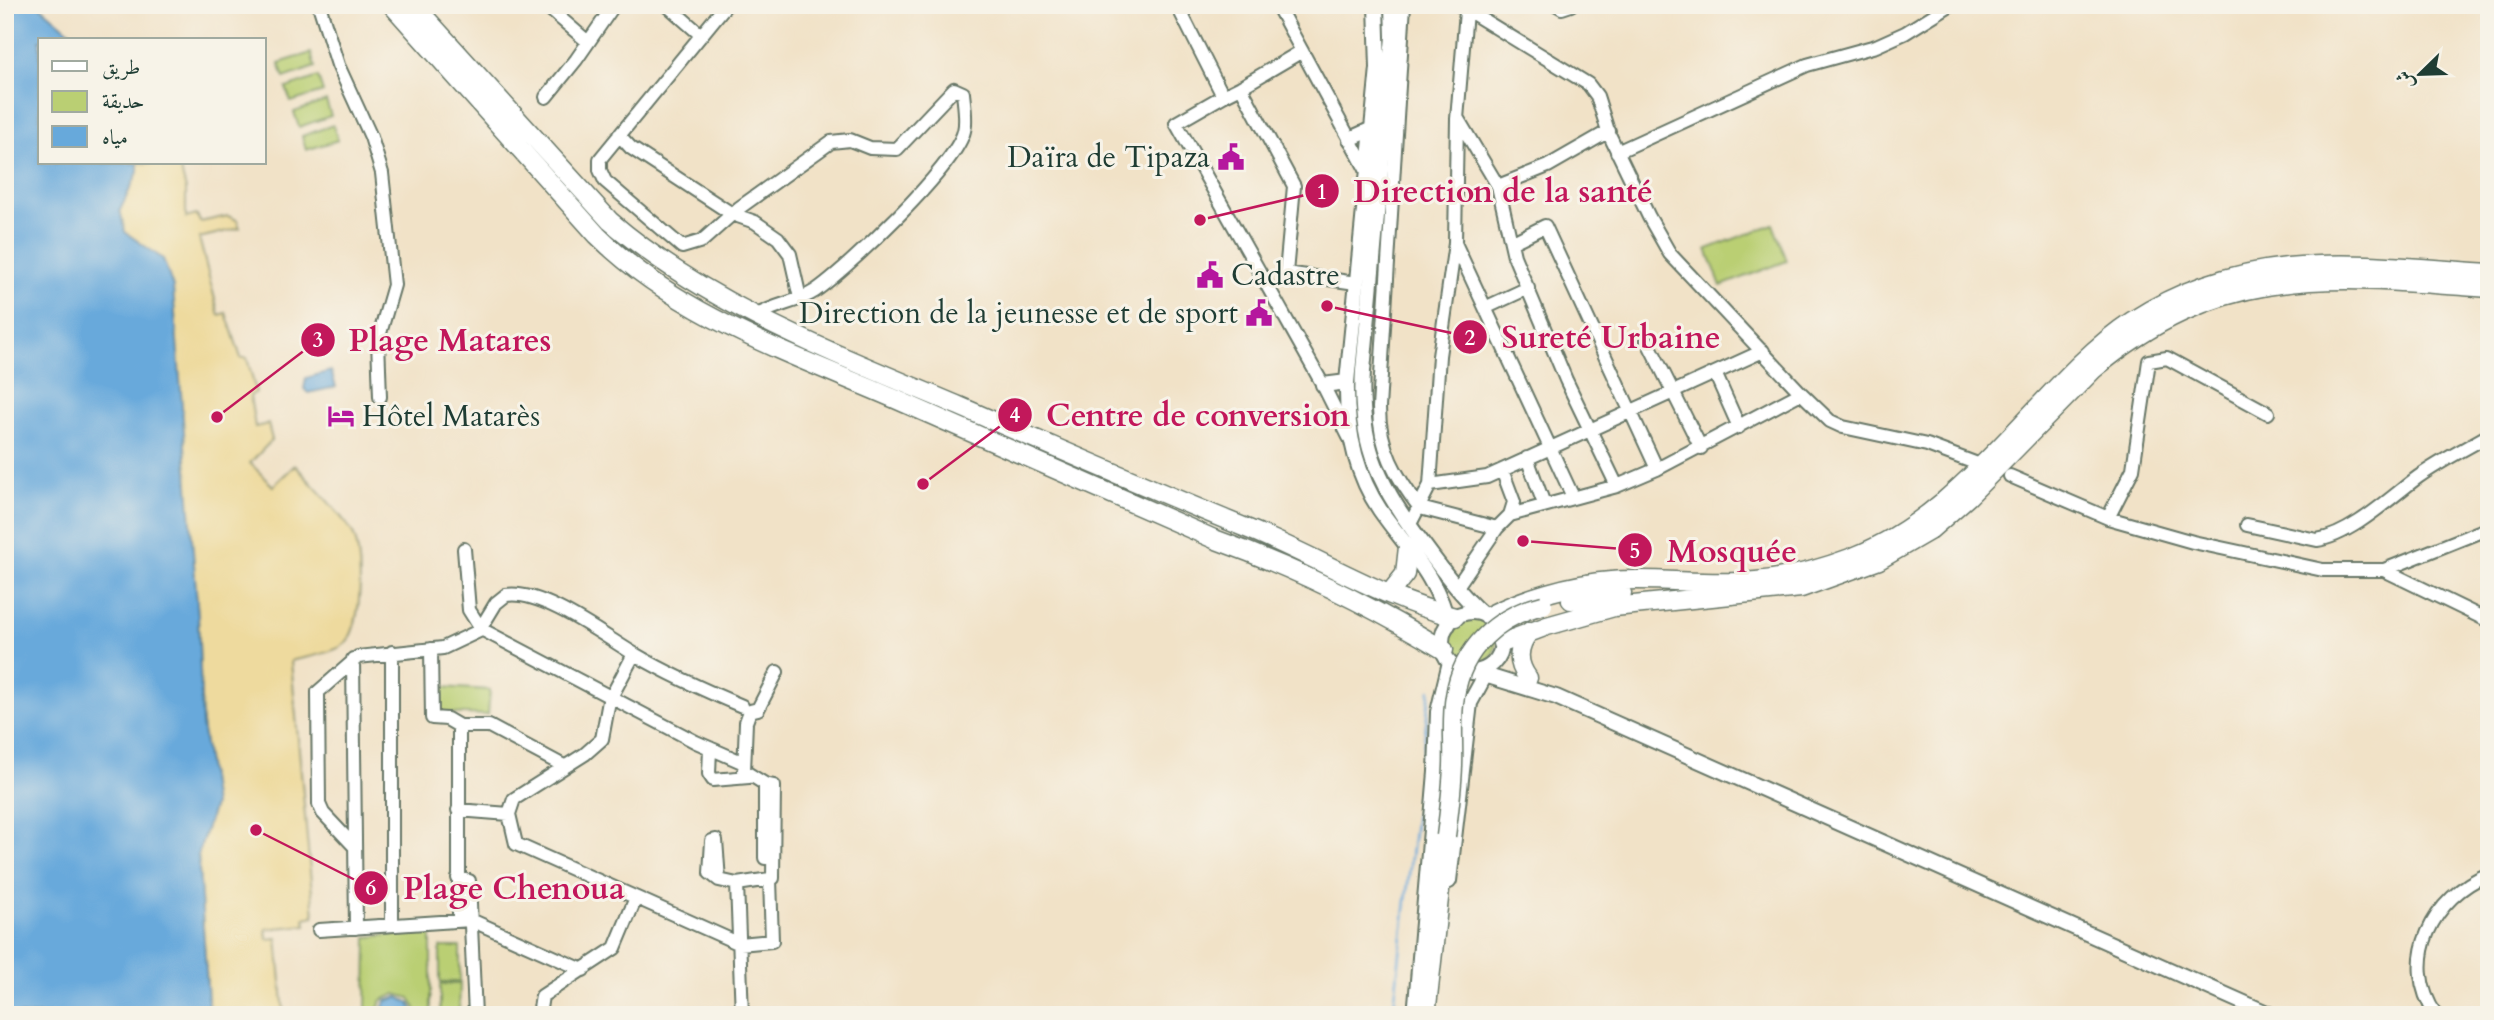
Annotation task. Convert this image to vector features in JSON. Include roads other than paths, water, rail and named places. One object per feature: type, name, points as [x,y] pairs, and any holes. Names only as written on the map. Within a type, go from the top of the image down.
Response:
[{"type":"highway","points":[[393,5],[597,234],[618,255],[657,285],[800,357],[1339,591],[1447,656]]},
{"type":"highway","points":[[414,5],[610,221],[661,262],[756,316],[853,363],[1263,535],[1389,594],[1450,619]]},
{"type":"highway","points":[[1501,648],[1530,631],[1615,607],[1689,590],[1824,568],[1894,538],[1923,520],[1962,484],[2102,344],[2131,322],[2191,290],[2236,276],[2300,263],[2339,262],[2489,272]]},
{"type":"highway","points":[[1426,1015],[1453,768],[1453,718],[1458,681],[1466,663],[1489,630],[1520,611],[1543,605],[1622,593],[1801,588],[1853,571],[1906,546],[1969,496],[2102,362],[2146,330],[2193,306],[2234,291],[2306,279],[2489,288]]},
{"type":"highway","points":[[1389,594],[1405,574],[1408,547]]},
{"type":"highway","points":[[1485,615],[1534,597],[1609,581],[1689,590]]},
{"type":"highway","points":[[1528,678],[1520,665],[1519,651],[1530,631]]},
{"type":"highway","points":[[1416,1015],[1433,943]]},
{"type":"main road","points":[[1376,5],[1379,45],[1347,382],[1351,441],[1370,493],[1437,591],[1450,619],[1442,640],[1447,656],[1440,693],[1416,1015]]},
{"type":"main road","points":[[1397,7],[1361,403],[1365,438],[1374,469],[1409,526],[1457,588],[1500,631],[1501,648],[1528,678],[1556,697]]},
{"type":"main road","points":[[1350,139],[1372,129]]},
{"type":"main road","points":[[1323,385],[1347,382]]},
{"type":"main road","points":[[1450,619],[1468,612],[1485,615]]},
{"type":"main road","points":[[1433,1015],[1470,703],[1483,671],[1501,648]]},
{"type":"main road","points":[[1447,656],[1464,671],[1483,671],[1556,697],[2271,1015]]},
{"type":"street","points":[[319,5],[338,65],[371,137],[383,173],[394,285],[378,340],[380,397]]},
{"type":"street","points":[[545,5],[588,42]]},
{"type":"street","points":[[545,97],[614,5]]},
{"type":"street","points":[[667,5],[701,35]]},
{"type":"street","points":[[726,5],[600,159],[600,170],[605,181],[682,247],[702,242],[732,215],[831,142],[850,140],[870,148],[897,149],[954,89],[963,93],[965,131],[950,158],[878,237],[815,290],[800,298],[773,305],[756,316]]},
{"type":"street","points":[[1177,5],[1223,96]]},
{"type":"street","points":[[1277,5],[1368,173]]},
{"type":"street","points":[[1557,5],[1562,8],[1571,5]]},
{"type":"street","points":[[1618,152],[1807,65],[1876,46],[1905,33],[1950,5]]},
{"type":"street","points":[[1397,7],[1379,422],[1392,466],[1420,508],[1497,528]]},
{"type":"street","points":[[1409,526],[1430,485],[1439,356],[1455,243],[1462,8],[1588,84],[1597,96],[1618,152],[1670,254],[1801,393],[1837,424],[1927,445],[1975,463]]},
{"type":"street","points":[[1302,51],[1176,123],[1323,385],[1351,441]]},
{"type":"street","points":[[1241,87],[1294,186],[1286,273]]},
{"type":"street","points":[[1457,119],[1498,186],[1513,242],[1514,256],[1616,486]]},
{"type":"street","points":[[1498,186],[1548,166],[1609,131]]},
{"type":"street","points":[[619,135],[631,148],[732,215],[755,222],[778,238],[790,254],[800,298]]},
{"type":"street","points":[[1513,242],[1545,226],[1657,469]]},
{"type":"street","points":[[1455,243],[1573,497]]},
{"type":"street","points":[[1266,283],[1286,273],[1356,283]]},
{"type":"street","points":[[1487,307],[1528,288]]},
{"type":"street","points":[[1647,340],[1701,448]]},
{"type":"street","points":[[1430,485],[1487,477],[1763,351]]},
{"type":"street","points":[[2108,518],[2133,469],[2149,362],[2166,358],[2268,413]]},
{"type":"street","points":[[1715,373],[1739,426]]},
{"type":"street","points":[[1457,588],[1497,528],[1510,515],[1616,486],[1657,469],[1801,393]]},
{"type":"street","points":[[2247,525],[2317,540],[2327,538],[2368,515],[2421,475],[2489,435]]},
{"type":"street","points":[[1527,458],[1544,504]]},
{"type":"street","points":[[1502,470],[1514,502],[1510,515]]},
{"type":"street","points":[[2010,476],[2108,518],[2193,542],[2299,567],[2353,572],[2384,570],[2489,528]]},
{"type":"street","points":[[464,549],[469,610],[481,629],[611,698],[744,763]]},
{"type":"street","points":[[2384,570],[2489,621]]},
{"type":"street","points":[[355,847],[323,813],[319,804],[316,702],[321,688],[353,659],[448,646],[481,629],[503,596],[522,596],[563,611],[603,632],[634,654],[745,712],[758,709],[777,672]]},
{"type":"street","points":[[431,649],[432,718],[447,719],[458,726],[489,726],[564,766]]},
{"type":"street","points":[[392,652],[392,925]]},
{"type":"street","points":[[634,654],[611,698],[602,738],[519,794],[512,803],[509,814],[516,844],[635,900],[740,944],[772,941],[767,879]]},
{"type":"street","points":[[353,659],[356,928]]},
{"type":"street","points":[[719,880],[737,884],[773,877],[774,786],[750,777],[744,771],[745,712]]},
{"type":"street","points":[[458,726],[458,878],[469,881],[465,920],[475,1015]]},
{"type":"street","points":[[710,748],[709,774],[713,780],[750,777]]},
{"type":"street","points":[[458,810],[509,814]]},
{"type":"street","points":[[2436,1015],[2424,993],[2421,971],[2432,919],[2459,890],[2489,874]]},
{"type":"street","points":[[737,884],[743,1015]]},
{"type":"street","points":[[539,1015],[542,996],[615,948],[635,900]]},
{"type":"street","points":[[319,930],[465,920],[583,970]]},
{"type":"water","points":[[5,5],[39,5],[78,38],[38,38],[38,164],[138,164],[138,172],[120,210],[125,232],[163,259],[173,287],[198,616],[202,724],[214,805],[198,854],[209,1015],[5,1015]]},
{"type":"water","points":[[331,371],[336,387],[308,393],[304,389],[306,378]]},
{"type":"water","points":[[398,997],[410,1003],[415,1015],[379,1015],[386,1001]]},
{"type":"waterway","points":[[1393,1015],[1430,690]]},
{"type":"place","name":"Daïra de Tipaza","points":[[1231,157]]},
{"type":"place","name":"Direction de la santé","points":[[1200,220]]},
{"type":"place","name":"Cadastre","points":[[1210,275]]},
{"type":"place","name":"Sureté Urbaine","points":[[1327,306]]},
{"type":"place","name":"Direction de la jeunesse et de sport","points":[[1259,313]]},
{"type":"place","name":"Hôtel Matarès","points":[[341,416]]},
{"type":"place","name":"Plage Matares","points":[[217,417]]},
{"type":"place","name":"Centre de conversion","points":[[923,484]]},
{"type":"place","name":"Mosquée","points":[[1523,541]]},
{"type":"place","name":"Plage Chenoua","points":[[256,830]]}]
